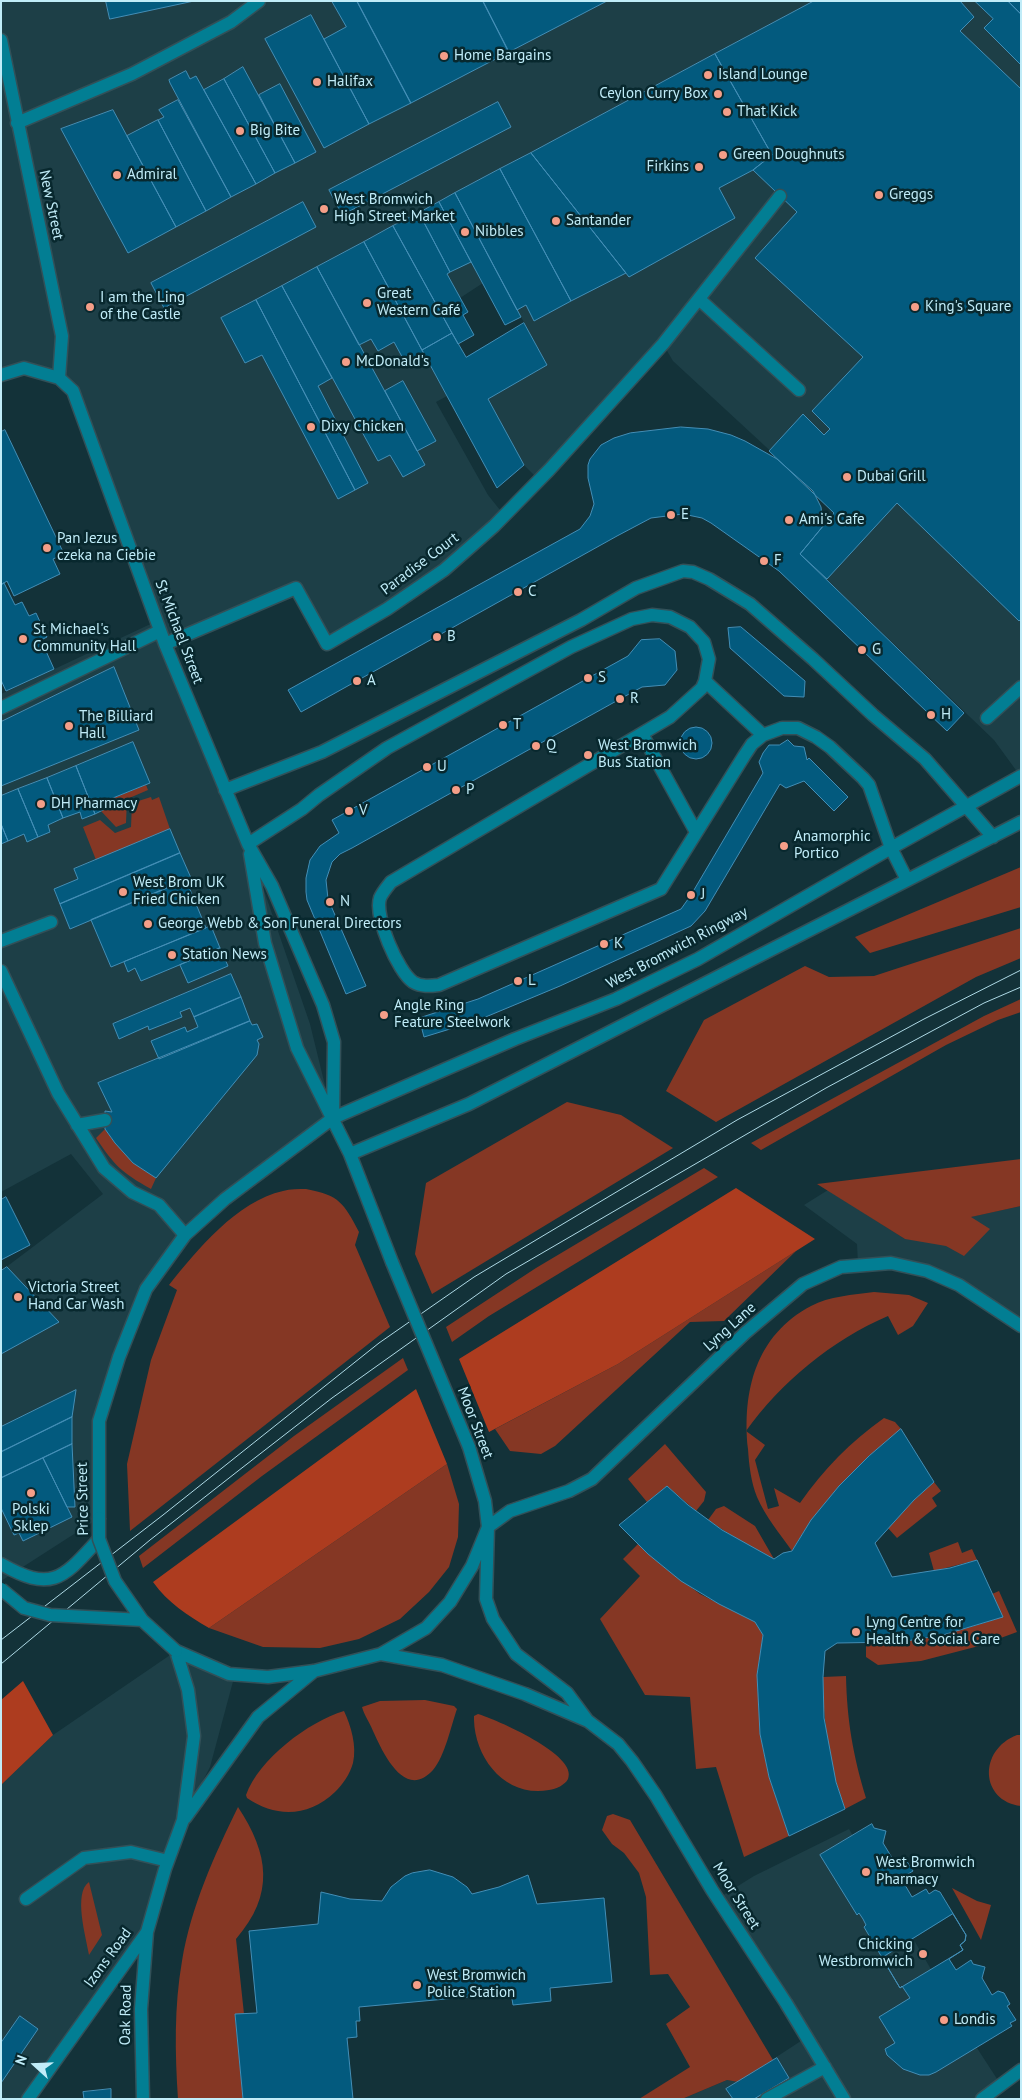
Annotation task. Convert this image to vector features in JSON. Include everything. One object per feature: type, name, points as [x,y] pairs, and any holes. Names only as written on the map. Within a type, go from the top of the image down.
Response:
[{"type":"street","points":[[17,123],[132,74],[231,22],[259,1]]},
{"type":"street","name":"New Street","points":[[1,40],[62,336],[59,378]]},
{"type":"street","points":[[780,196],[699,299],[799,390]]},
{"type":"street","name":"Paradise Court","points":[[164,644],[296,588],[327,644],[387,609],[444,570],[494,526],[549,470],[663,344],[699,299]]},
{"type":"street","points":[[1,374],[24,368],[59,378]]},
{"type":"street","name":"St Michael Street","points":[[59,378],[73,391],[164,644],[248,844]]},
{"type":"street","points":[[225,790],[322,752],[582,620],[636,588],[683,571],[693,572],[709,579],[750,604],[924,759],[993,838]]},
{"type":"street","points":[[332,1118],[334,1042],[323,1005],[272,886],[248,844],[302,809],[319,794],[387,748],[572,647],[632,619],[652,615],[670,617],[690,627],[704,642],[709,660],[702,688],[670,717],[391,882],[380,900],[379,916],[400,969],[413,982],[427,987],[439,985],[661,889],[752,744],[763,735],[782,728],[798,728],[816,737],[830,747],[869,785],[891,848],[907,880]]},
{"type":"street","points":[[1,708],[160,631]]},
{"type":"street","points":[[705,681],[763,735]]},
{"type":"street","points":[[987,718],[1021,687]]},
{"type":"street","points":[[642,734],[696,832]]},
{"type":"street","name":"West Bromwich Ringway","points":[[332,1118],[515,1040],[616,1000],[698,959],[965,806],[1021,776]]},
{"type":"street","points":[[350,1154],[469,1104],[710,982],[778,945],[993,838],[1021,822]]},
{"type":"street","name":"Moor Street","points":[[248,844],[265,943],[297,1048],[350,1154],[392,1262],[469,1447],[485,1500],[488,1527],[486,1599],[493,1619],[516,1654],[567,1693],[588,1721]]},
{"type":"street","points":[[1,941],[51,922]]},
{"type":"street","points":[[1,972],[58,1093],[104,1168],[132,1192],[159,1205],[185,1235]]},
{"type":"street","name":"Price Street","points":[[332,1118],[225,1198],[185,1235],[146,1289],[119,1357],[99,1421],[99,1539],[115,1582],[142,1620],[176,1651],[229,1674],[268,1676],[314,1671],[381,1654],[426,1628],[450,1602],[472,1566],[488,1527]]},
{"type":"street","points":[[77,1125],[105,1120]]},
{"type":"street","name":"Lyng Lane","points":[[488,1527],[510,1511],[570,1492],[592,1479],[745,1333],[803,1284],[841,1267],[891,1263],[927,1271],[959,1285],[1021,1326]]},
{"type":"street","points":[[1,1564],[16,1572],[44,1580],[65,1574],[99,1539]]},
{"type":"street","points":[[1,1589],[24,1608],[50,1615],[142,1620]]},
{"type":"street","name":"Izons Road","points":[[28,2099],[147,1932],[168,1861],[183,1820],[194,1736],[188,1690],[176,1651]]},
{"type":"street","name":"Moor Street","points":[[381,1654],[442,1665],[480,1677],[588,1721],[618,1744],[656,1796],[712,1890],[786,2003],[844,2099]]},
{"type":"street","name":"Izons Road","points":[[183,1820],[258,1717],[314,1671]]},
{"type":"street","points":[[26,1899],[84,1858],[131,1852],[168,1861]]},
{"type":"street","name":"Oak Road","points":[[143,2099],[141,2008],[147,1932]]},
{"type":"street","points":[[767,2099],[784,2095],[825,2068]]},
{"type":"street","points":[[982,2099],[1021,2070]]},
{"type":"shaded area","points":[[1,1],[1021,1],[1021,777],[994,740],[800,554],[834,513],[791,470],[673,361],[663,344],[539,480],[524,465],[488,399],[547,365],[521,317],[505,325],[483,283],[460,298],[468,312],[463,315],[474,335],[458,344],[422,350],[447,396],[436,402],[488,495],[504,515],[444,570],[327,644],[296,588],[165,644],[248,844],[310,1024],[333,1118],[225,1199],[146,1289],[99,1421],[99,1518],[1,1581],[1,1271],[103,1194],[71,1154],[1,1192],[1,694],[157,621],[73,391],[24,368],[1,375]]},
{"type":"shaded area","points":[[146,785],[148,790],[127,799],[126,823],[116,827],[101,811],[105,809],[103,802]]},
{"type":"shaded area","points":[[151,797],[152,800],[159,797],[170,829],[96,860],[83,827],[100,820],[115,833],[131,827],[132,803]]},
{"type":"shaded area","points":[[1021,867],[1021,907],[870,953],[855,937]]},
{"type":"shaded area","points":[[1021,928],[1021,958],[976,977],[716,1122],[666,1091],[704,1020],[805,966],[829,977],[874,976]]},
{"type":"shaded area","points":[[1021,999],[1021,1012],[998,1020],[946,1045],[761,1150],[751,1143],[984,1016]]},
{"type":"shaded area","points":[[567,1102],[621,1115],[673,1148],[432,1294],[415,1254],[426,1183]]},
{"type":"shaded area","points":[[105,1129],[128,1156],[156,1178],[151,1189],[125,1173],[108,1155],[96,1138]]},
{"type":"shaded area","points":[[1021,1159],[1021,1206],[971,1217],[990,1229],[964,1256],[946,1246],[905,1239],[817,1184]]},
{"type":"shaded area","points":[[704,1168],[718,1177],[489,1316],[452,1342],[446,1327],[536,1268]]},
{"type":"shaded area","points":[[736,1188],[815,1239],[618,1364],[489,1432],[459,1359]]},
{"type":"shaded area","points":[[306,1189],[326,1194],[333,1198],[349,1214],[359,1232],[355,1245],[390,1327],[130,1531],[127,1464],[151,1360],[177,1290],[169,1285],[205,1243],[234,1216],[266,1196],[286,1190]]},
{"type":"shaded area","points":[[828,1190],[905,1239],[970,1217],[1021,1206],[1021,1326],[927,1271],[858,1265],[857,1244],[804,1205]]},
{"type":"shaded area","points":[[796,1251],[724,1321],[690,1322],[555,1446],[541,1454],[510,1451],[495,1429],[618,1364]]},
{"type":"shaded area","points":[[874,1292],[909,1295],[928,1303],[913,1326],[898,1335],[888,1316],[847,1337],[828,1350],[792,1379],[747,1430],[751,1386],[757,1367],[765,1349],[777,1332],[792,1318],[825,1300]]},
{"type":"shaded area","points":[[403,1358],[408,1370],[262,1476],[143,1568],[139,1556],[294,1436]]},
{"type":"shaded area","points":[[416,1389],[447,1464],[209,1628],[178,1608],[153,1582]]},
{"type":"shaded area","points":[[884,1418],[895,1422],[901,1429],[870,1456],[827,1500],[792,1551],[768,1518],[757,1497],[748,1455],[747,1432],[765,1445],[755,1460],[768,1509],[779,1506],[774,1488],[800,1503],[838,1457]]},
{"type":"shaded area","points":[[665,1444],[706,1492],[704,1501],[696,1511],[667,1486],[647,1502],[628,1479]]},
{"type":"shaded area","points":[[447,1464],[459,1504],[458,1537],[449,1567],[429,1592],[400,1619],[359,1639],[320,1648],[263,1647],[209,1628]]},
{"type":"shaded area","points":[[934,1482],[941,1491],[932,1498],[937,1506],[897,1538],[888,1528]]},
{"type":"shaded area","points":[[724,1506],[755,1526],[774,1559],[741,1542],[708,1520],[716,1509]]},
{"type":"shaded area","points":[[958,1542],[962,1553],[972,1549],[977,1560],[934,1571],[929,1553]]},
{"type":"shaded area","points":[[638,1544],[665,1568],[700,1594],[755,1622],[763,1635],[757,1675],[760,1734],[769,1777],[789,1836],[744,1857],[716,1767],[696,1769],[690,1697],[645,1695],[600,1619],[640,1576],[623,1559]]},
{"type":"shaded area","points":[[999,1591],[1017,1632],[979,1646],[921,1661],[878,1665],[866,1657],[866,1644],[936,1636],[1002,1617],[992,1594]]},
{"type":"shaded area","points":[[176,1651],[235,1674],[210,1767],[183,1820],[147,1932],[28,2099],[1,2099],[1,1785],[53,1735]]},
{"type":"shaded area","points":[[846,1676],[852,1738],[866,1798],[845,1809],[839,1793],[828,1744],[823,1677]]},
{"type":"shaded area","points":[[23,1681],[53,1735],[1,1785],[1,1700]]},
{"type":"shaded area","points":[[425,1700],[454,1706],[457,1709],[437,1764],[423,1778],[413,1780],[404,1777],[389,1761],[362,1707],[380,1701]]},
{"type":"shaded area","points":[[344,1711],[353,1736],[354,1756],[348,1775],[335,1792],[314,1806],[292,1812],[269,1809],[247,1798],[246,1795],[252,1782],[262,1768],[286,1744],[315,1724]]},
{"type":"shaded area","points":[[478,1714],[517,1730],[549,1749],[561,1759],[568,1770],[567,1781],[554,1789],[533,1791],[519,1788],[507,1782],[496,1773],[480,1749],[474,1720],[474,1716]]},
{"type":"shaded area","points":[[1017,1735],[1021,1735],[1021,1806],[1007,1802],[998,1795],[991,1785],[989,1774],[990,1763],[995,1752],[1004,1742]]},
{"type":"shaded area","points":[[238,1807],[256,1841],[263,1874],[262,1890],[257,1906],[249,1922],[236,1939],[244,2014],[235,2015],[243,2099],[178,2099],[176,2013],[179,1978],[186,1941],[204,1882]]},
{"type":"shaded area","points":[[613,1814],[630,1820],[773,2060],[738,2082],[727,2080],[682,2099],[639,2099],[690,2067],[666,2024],[690,2007],[668,1974],[650,1975],[646,1897],[639,1873],[624,1853],[612,1844],[602,1830],[607,1816]]},
{"type":"shaded area","points":[[849,1829],[977,2048],[1001,2085],[982,2099],[682,2099],[727,2080],[738,2082],[807,2037],[717,1899],[754,1876]]},
{"type":"shaded area","points":[[89,1882],[102,1935],[89,1955],[83,1927],[81,1905],[84,1888]]},
{"type":"shaded area","points":[[952,1888],[977,1901],[991,1905],[981,1940]]},
{"type":"building","points":[[106,1],[194,1],[110,19]]},
{"type":"building","points":[[332,1],[357,1],[411,103],[369,124],[324,39],[346,27]]},
{"type":"building","name":"Home Bargains","points":[[357,1],[483,1],[509,52],[411,103]]},
{"type":"building","points":[[483,1],[607,1],[509,52]]},
{"type":"building","name":"King's Square","points":[[814,1],[960,1],[974,17],[960,31],[1021,89],[1021,619],[1019,621],[897,503],[827,579],[800,554],[834,513],[769,451],[803,414],[824,435],[830,429],[812,411],[863,357],[755,258],[797,212],[753,170],[772,155],[715,54]]},
{"type":"building","points":[[975,1],[1008,1],[1021,14],[1021,65],[984,28],[993,19]]},
{"type":"building","points":[[1008,1],[1021,1],[1021,14]]},
{"type":"building","name":"Halifax","points":[[311,15],[369,124],[324,148],[265,39]]},
{"type":"building","points":[[715,54],[772,155],[753,170],[719,188],[735,218],[629,277],[531,153]]},
{"type":"building","points":[[243,67],[295,163],[275,173],[224,79]]},
{"type":"building","points":[[186,71],[190,79],[196,76],[256,184],[231,197],[170,83],[169,80]]},
{"type":"building","name":"Big Bite","points":[[224,79],[275,173],[256,184],[204,90]]},
{"type":"building","points":[[280,84],[316,152],[295,163],[259,95]]},
{"type":"building","points":[[178,100],[231,197],[206,211],[158,120],[164,117],[159,110]]},
{"type":"building","points":[[498,102],[511,127],[342,215],[329,190]]},
{"type":"building","name":"Admiral","points":[[113,110],[176,227],[128,253],[61,129]]},
{"type":"building","points":[[158,120],[206,211],[176,227],[127,136]]},
{"type":"building","name":"Santander","points":[[531,153],[626,273],[571,301],[500,169]]},
{"type":"building","points":[[500,169],[571,301],[534,321],[526,305],[517,310],[455,193]]},
{"type":"building","name":"Nibbles","points":[[455,193],[521,317],[505,325],[439,202]]},
{"type":"building","points":[[303,202],[316,227],[164,308],[151,283]]},
{"type":"building","points":[[439,202],[471,262],[450,272],[419,213]]},
{"type":"building","points":[[419,213],[450,272],[447,274],[468,312],[463,315],[474,335],[458,344],[393,226]]},
{"type":"building","points":[[393,226],[452,333],[422,350],[364,242]]},
{"type":"building","name":"Great Western Café","points":[[364,242],[424,354],[406,364],[394,342],[378,351],[371,339],[359,345],[317,267]]},
{"type":"building","name":"McDonald's","points":[[317,267],[425,465],[403,477],[390,455],[378,461],[282,286]]},
{"type":"building","points":[[282,286],[332,378],[318,386],[368,483],[355,490],[256,300]]},
{"type":"building","name":"Dixy Chicken","points":[[256,300],[355,490],[338,499],[262,355],[245,363],[221,318]]},
{"type":"building","points":[[524,323],[547,365],[488,399],[524,465],[497,488],[422,350],[452,333],[466,357]]},
{"type":"building","points":[[403,381],[436,441],[417,451],[385,391]]},
{"type":"building","points":[[681,427],[708,429],[745,441],[777,459],[813,491],[821,507],[823,526],[800,554],[964,713],[947,731],[779,571],[711,523],[702,518],[683,514],[651,518],[301,712],[288,690],[580,529],[590,516],[594,504],[588,478],[588,465],[590,459],[601,445],[630,433]]},
{"type":"building","points":[[5,430],[64,554],[53,559],[60,574],[14,596],[7,581],[1,585],[1,432]]},
{"type":"building","name":"St Michael's Community Hall","points":[[4,583],[15,605],[22,602],[29,616],[36,613],[47,637],[41,640],[54,669],[6,691],[1,680],[1,585]]},
{"type":"building","points":[[741,627],[805,681],[804,697],[784,696],[730,648],[728,628]]},
{"type":"building","points":[[660,639],[675,651],[677,670],[665,685],[642,687],[340,854],[332,862],[326,880],[328,899],[366,986],[346,994],[307,900],[306,892],[306,878],[310,860],[320,846],[339,833],[332,820],[628,656],[641,640]]},
{"type":"building","name":"The Billiard Hall","points":[[114,667],[139,730],[1,786],[1,722]]},
{"type":"building","points":[[696,727],[702,728],[707,732],[711,737],[711,749],[707,754],[702,758],[696,759],[690,758],[685,754],[681,749],[680,743],[681,737],[685,732],[690,728]]},
{"type":"building","points":[[788,740],[794,746],[804,747],[807,760],[809,758],[848,797],[834,811],[804,781],[786,788],[780,784],[705,911],[691,926],[560,986],[476,1021],[424,1037],[419,1018],[478,999],[681,909],[763,773],[759,762],[763,753],[769,745],[779,745]]},
{"type":"building","points":[[133,742],[150,783],[103,802],[105,809],[95,814],[76,766]]},
{"type":"building","points":[[76,766],[95,814],[82,819],[80,812],[63,818],[47,778]]},
{"type":"building","name":"DH Pharmacy","points":[[47,778],[63,818],[48,825],[50,832],[38,837],[18,789]]},
{"type":"building","points":[[18,789],[38,837],[27,842],[24,834],[8,841],[1,824],[1,796]]},
{"type":"building","points":[[1,824],[8,841],[1,844]]},
{"type":"building","points":[[170,829],[180,853],[60,904],[54,889],[78,879],[74,869]]},
{"type":"building","name":"West Brom UK Fried Chicken","points":[[180,853],[191,878],[70,929],[60,904]]},
{"type":"building","name":"George Webb & Son Funeral Directors","points":[[186,880],[206,928],[111,967],[91,920]]},
{"type":"building","name":"Station News","points":[[211,926],[220,948],[141,981],[135,968],[128,972],[124,962]]},
{"type":"building","points":[[220,948],[228,966],[188,983],[180,965]]},
{"type":"building","points":[[231,974],[241,997],[194,1017],[190,1008],[180,1012],[182,1017],[149,1030],[148,1026],[119,1039],[113,1024]]},
{"type":"building","points":[[241,997],[250,1021],[159,1059],[151,1041],[185,1027],[187,1032],[198,1027],[194,1017]]},
{"type":"building","points":[[250,1021],[252,1025],[257,1024],[263,1037],[257,1040],[259,1044],[257,1055],[156,1178],[133,1163],[105,1129],[105,1111],[112,1112],[98,1083]]},
{"type":"building","points":[[6,1197],[30,1245],[1,1260],[1,1200]]},
{"type":"building","name":"Victoria Street Hand Car Wash","points":[[7,1267],[59,1322],[1,1354],[1,1271]]},
{"type":"building","points":[[76,1390],[72,1417],[1,1452],[1,1427]]},
{"type":"building","points":[[72,1417],[72,1444],[1,1478],[1,1452]]},
{"type":"building","name":"Lyng Centre for Health & Social Care","points":[[901,1429],[934,1482],[914,1500],[875,1543],[892,1577],[950,1568],[977,1560],[1003,1617],[943,1635],[900,1642],[837,1643],[825,1651],[823,1677],[824,1718],[836,1782],[845,1809],[789,1836],[769,1777],[760,1734],[757,1675],[763,1635],[755,1622],[719,1604],[681,1581],[648,1554],[619,1525],[667,1486],[688,1505],[722,1530],[774,1559],[783,1553],[792,1551],[811,1520],[839,1486],[869,1456]]},
{"type":"building","points":[[72,1444],[75,1507],[67,1507],[43,1458]]},
{"type":"building","name":"Polski Sklep","points":[[43,1458],[72,1517],[23,1541],[19,1533],[14,1535],[1,1508],[1,1478]]},
{"type":"building","points":[[872,1824],[874,1828],[886,1831],[883,1843],[894,1861],[900,1858],[906,1860],[913,1871],[903,1877],[912,1897],[926,1889],[929,1894],[935,1890],[940,1892],[966,1935],[965,1941],[960,1945],[963,1950],[949,1959],[956,1970],[971,1960],[973,1964],[985,1967],[982,1978],[992,1995],[998,1991],[1004,1993],[1010,2004],[1007,2006],[1016,2020],[1010,2023],[1012,2026],[929,2075],[920,2075],[903,2069],[887,2055],[885,2049],[895,2043],[879,2017],[910,1998],[902,1986],[900,1988],[864,1927],[866,1925],[863,1919],[859,1913],[857,1915],[820,1855]]},
{"type":"building","name":"West Bromwich Police Station","points":[[430,1870],[453,1877],[467,1887],[472,1894],[499,1887],[528,1875],[537,1904],[604,1898],[612,1982],[550,1988],[551,2001],[513,2005],[511,1993],[359,2007],[360,2021],[356,2021],[357,2037],[347,2038],[353,2099],[243,2099],[235,2014],[257,2013],[249,1931],[318,1924],[321,1892],[350,1899],[382,1901],[391,1887],[405,1876]]},
{"type":"building","name":"Chicking Westbromwich","points":[[953,1914],[966,1935],[965,1941],[960,1945],[963,1950],[900,1988],[882,1958]]},
{"type":"building","points":[[20,2016],[38,2029],[1,2083],[1,2043]]},
{"type":"building","points":[[777,2058],[789,2078],[754,2099],[733,2099],[726,2089]]},
{"type":"building","points":[[111,2089],[111,2099],[84,2099],[83,2092]]},
{"type":"tram line","points":[[1,1640],[163,1515],[379,1343],[474,1277],[737,1120],[924,1019],[1021,970]]},
{"type":"tram line","points":[[1,1664],[150,1540],[332,1398],[506,1274],[826,1088],[984,1003],[1021,987]]},
{"type":"place","name":"Home Bargains","points":[[444,56]]},
{"type":"place","name":"Island Lounge","points":[[708,75]]},
{"type":"place","name":"Halifax","points":[[317,82]]},
{"type":"place","name":"Ceylon Curry Box","points":[[718,94]]},
{"type":"place","name":"That Kick","points":[[727,112]]},
{"type":"place","name":"Big Bite","points":[[240,131]]},
{"type":"place","name":"Green Doughnuts","points":[[723,155]]},
{"type":"place","name":"Firkins","points":[[699,167]]},
{"type":"place","name":"Admiral","points":[[117,175]]},
{"type":"place","name":"Greggs","points":[[879,195]]},
{"type":"place","name":"West Bromwich High Street Market","points":[[324,209]]},
{"type":"place","name":"Santander","points":[[556,221]]},
{"type":"place","name":"Nibbles","points":[[465,232]]},
{"type":"place","name":"Great Western Café","points":[[367,303]]},
{"type":"place","name":"I am the Ling of the Castle","points":[[90,307]]},
{"type":"place","name":"King's Square","points":[[915,307]]},
{"type":"place","name":"McDonald's","points":[[346,362]]},
{"type":"place","name":"Dixy Chicken","points":[[311,427]]},
{"type":"place","name":"Dubai Grill","points":[[847,477]]},
{"type":"place","name":"E","points":[[671,515]]},
{"type":"place","name":"Ami's Cafe","points":[[789,520]]},
{"type":"place","name":"Pan Jezus czeka na Ciebie","points":[[47,548]]},
{"type":"place","name":"F","points":[[764,561]]},
{"type":"place","name":"C","points":[[518,592]]},
{"type":"place","name":"B","points":[[437,637]]},
{"type":"place","name":"St Michael's Community Hall","points":[[23,639]]},
{"type":"place","name":"G","points":[[862,650]]},
{"type":"place","name":"S","points":[[588,678]]},
{"type":"place","name":"A","points":[[357,681]]},
{"type":"place","name":"R","points":[[620,699]]},
{"type":"place","name":"H","points":[[931,715]]},
{"type":"place","name":"T","points":[[503,725]]},
{"type":"place","name":"The Billiard Hall","points":[[69,726]]},
{"type":"place","name":"Q","points":[[536,746]]},
{"type":"place","name":"West Bromwich Bus Station","points":[[588,755]]},
{"type":"place","name":"U","points":[[427,767]]},
{"type":"place","name":"P","points":[[456,790]]},
{"type":"place","name":"DH Pharmacy","points":[[41,804]]},
{"type":"place","name":"V","points":[[349,811]]},
{"type":"place","name":"Anamorphic Portico","points":[[784,846]]},
{"type":"place","name":"West Brom UK Fried Chicken","points":[[123,892]]},
{"type":"place","name":"J","points":[[691,895]]},
{"type":"place","name":"N","points":[[330,902]]},
{"type":"place","name":"George Webb & Son Funeral Directors","points":[[148,924]]},
{"type":"place","name":"K","points":[[604,944]]},
{"type":"place","name":"Station News","points":[[172,955]]},
{"type":"place","name":"L","points":[[518,981]]},
{"type":"place","name":"Angle Ring Feature Steelwork","points":[[384,1015]]},
{"type":"place","name":"Victoria Street Hand Car Wash","points":[[18,1297]]},
{"type":"place","name":"Polski Sklep","points":[[31,1493]]},
{"type":"place","name":"Lyng Centre for Health & Social Care","points":[[856,1632]]},
{"type":"place","name":"West Bromwich Pharmacy","points":[[866,1872]]},
{"type":"place","name":"Chicking Westbromwich","points":[[923,1954]]},
{"type":"place","name":"West Bromwich Police Station","points":[[417,1985]]},
{"type":"place","name":"Londis","points":[[944,2020]]}]
